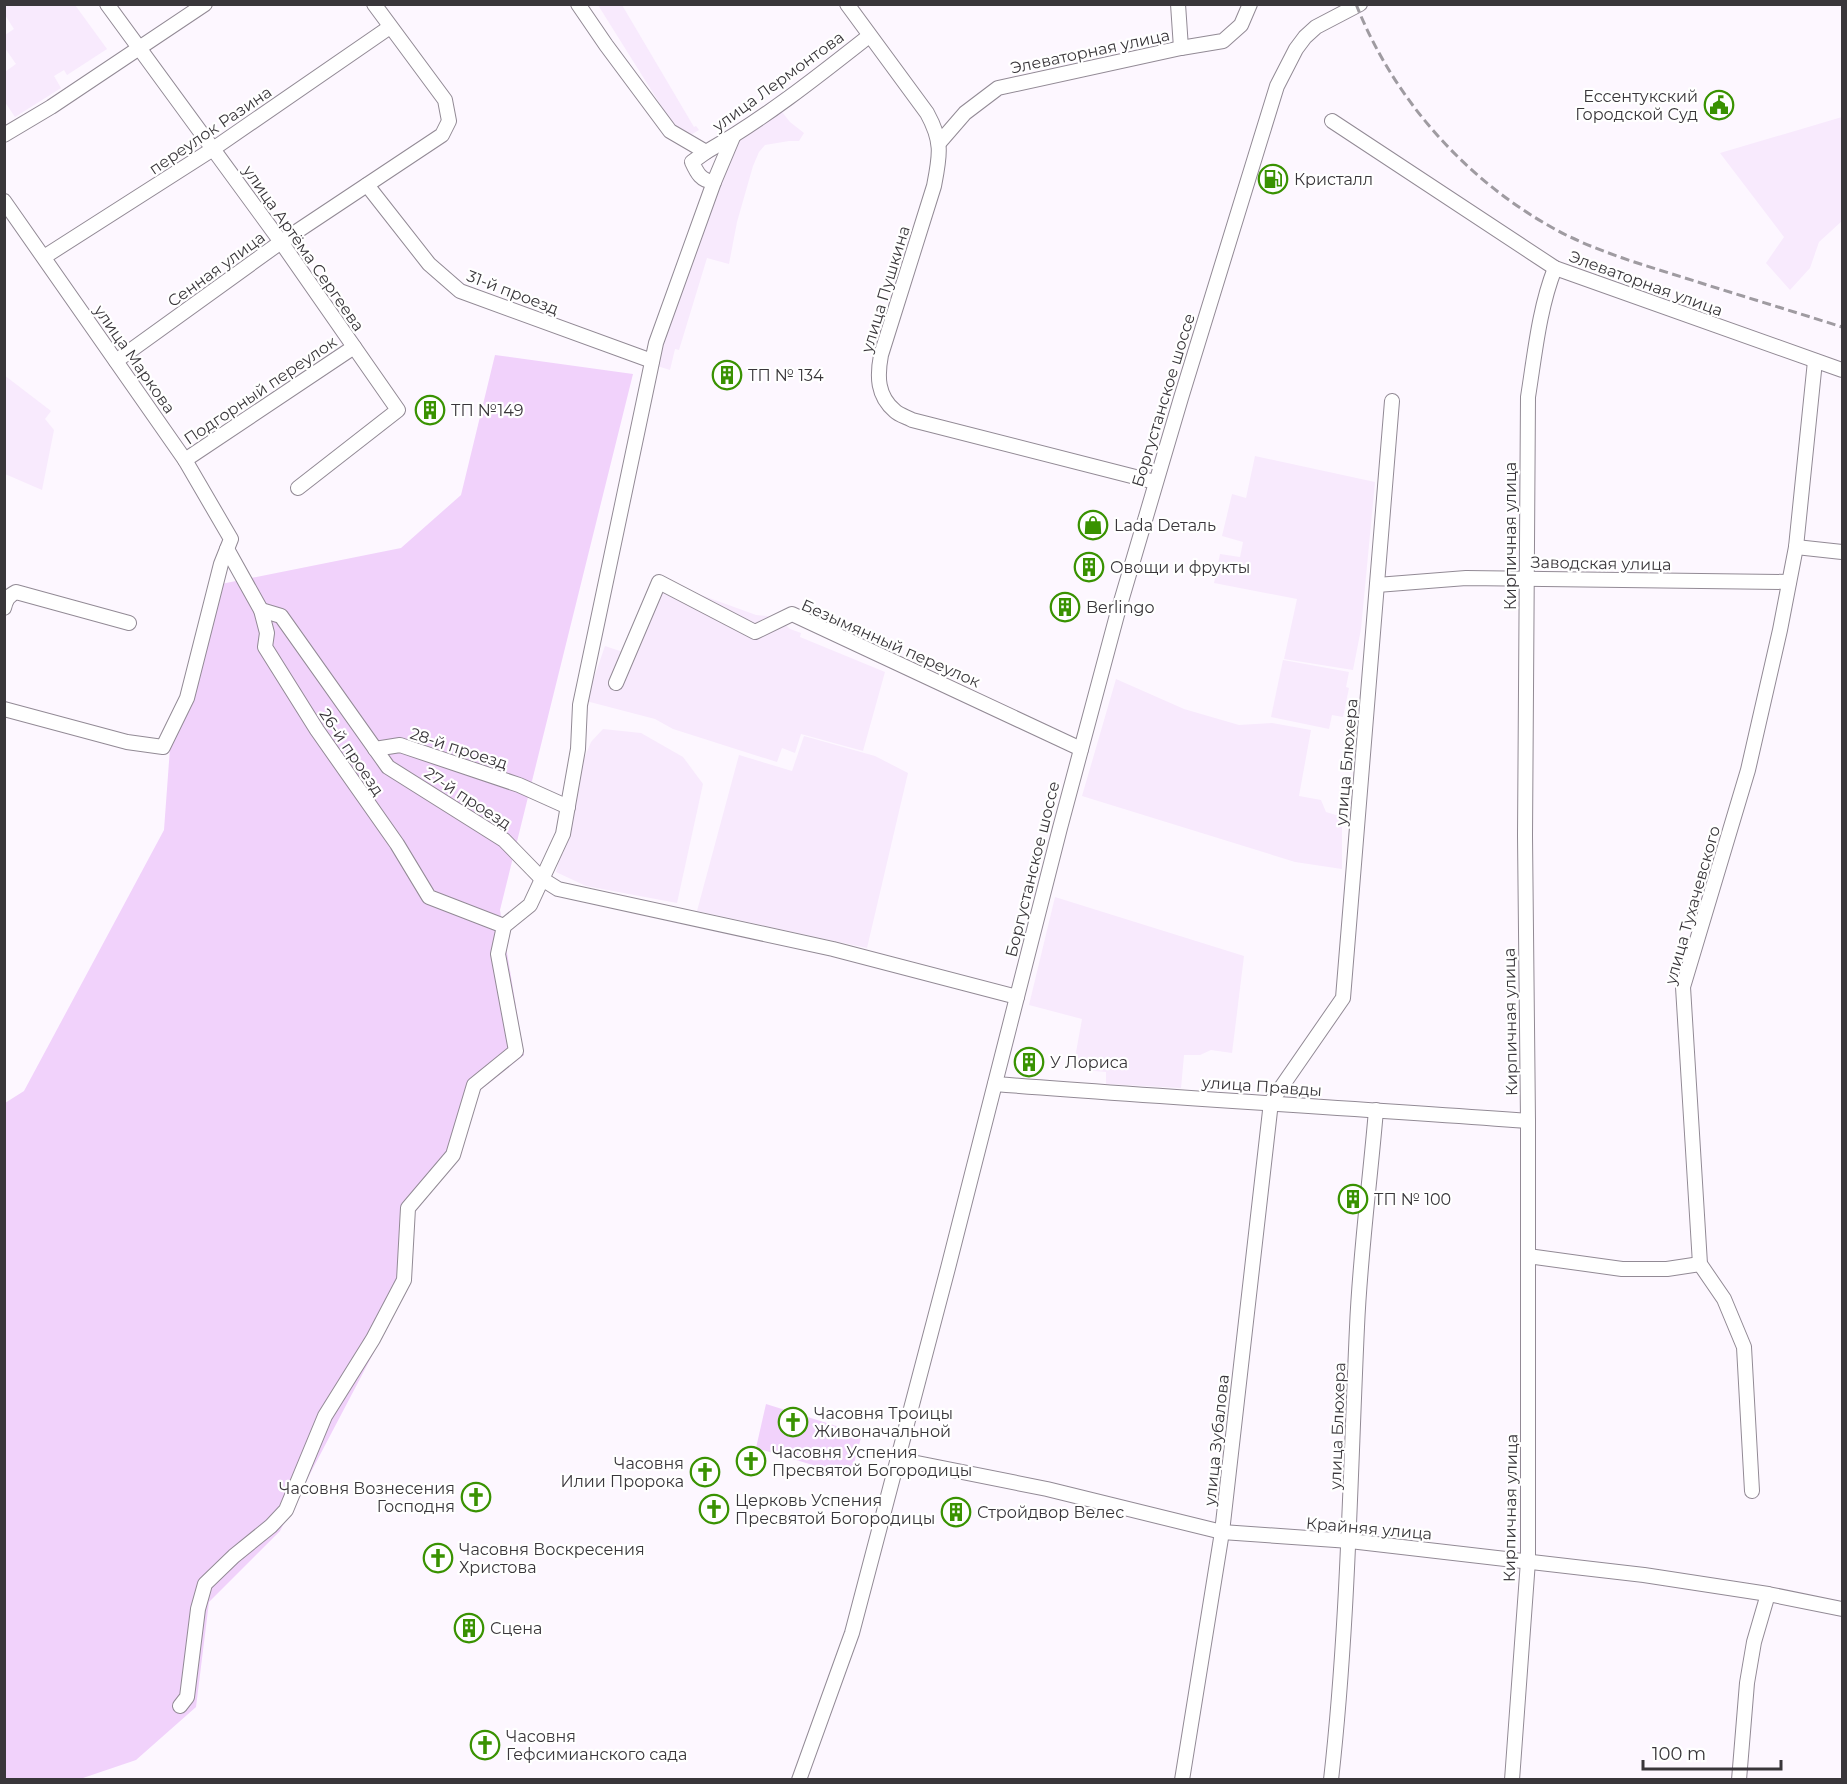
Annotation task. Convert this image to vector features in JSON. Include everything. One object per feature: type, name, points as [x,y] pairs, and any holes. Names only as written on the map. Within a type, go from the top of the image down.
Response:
[{"type":"street","name":"улица Артёма Сергеева","points":[[107,4],[281,242],[398,410],[298,488]]},
{"type":"street","points":[[4,135],[51,107],[206,4]]},
{"type":"street","points":[[374,4],[390,27]]},
{"type":"street","name":"улица Лермонтова","points":[[578,4],[670,131],[706,152]]},
{"type":"street","name":"улица Пушкина","points":[[847,4],[927,113],[935,128],[939,143],[939,164],[934,186],[877,372],[879,386],[885,399],[896,412],[912,420],[1155,482]]},
{"type":"street","points":[[1178,4],[1181,48]]},
{"type":"street","name":"Элеваторная улица","points":[[939,143],[965,113],[998,88],[1222,41],[1241,25],[1251,4]]},
{"type":"street","name":"Боргустанское шоссе","points":[[799,1779],[852,1633],[1117,615],[1155,482],[1260,141],[1281,77],[1305,37],[1330,18],[1360,4]]},
{"type":"street","name":"Сенная улица","points":[[116,361],[281,242],[442,135],[449,121],[445,100],[390,27]]},
{"type":"street","name":"переулок Разина","points":[[45,257],[213,149],[390,27]]},
{"type":"street","name":"улица Лермонтова","points":[[714,182],[703,179],[697,174],[692,162],[733,137],[869,36]]},
{"type":"street","name":"Элеваторная улица","points":[[1332,121],[1555,268],[1842,370]]},
{"type":"street","points":[[180,1706],[187,1697],[198,1609],[205,1584],[234,1556],[271,1527],[286,1510],[325,1416],[373,1339],[404,1280],[408,1208],[453,1155],[474,1085],[516,1051],[498,954],[504,926],[530,905],[563,834],[578,749],[580,705],[656,343],[714,182],[733,137]]},
{"type":"street","name":"31-й проезд","points":[[367,185],[429,264],[460,291],[652,361]]},
{"type":"street","name":"улица Маркова","points":[[4,201],[185,460],[229,544]]},
{"type":"street","name":"Кирпичная улица","points":[[1512,1779],[1528,1561],[1528,1121],[1525,836],[1528,397],[1546,291],[1555,268]]},
{"type":"street","name":"Подгорный переулок","points":[[185,460],[354,347]]},
{"type":"street","name":"улица Тухачевского","points":[[1700,1264],[1683,987],[1748,770],[1789,582],[1796,548],[1815,361]]},
{"type":"street","name":"улица Блюхера","points":[[1271,1102],[1343,998],[1392,401]]},
{"type":"street","points":[[4,709],[127,742],[163,747],[187,698],[221,564],[229,544]]},
{"type":"street","name":"26-й проезд","points":[[229,544],[261,610],[267,633],[265,646],[317,730],[397,844],[429,897],[504,926]]},
{"type":"street","points":[[1796,548],[1842,552]]},
{"type":"street","name":"Заводская улица","points":[[1377,585],[1466,578],[1789,582]]},
{"type":"street","name":"Безымянный переулок","points":[[616,683],[659,582],[755,632],[792,614],[1081,749]]},
{"type":"street","points":[[4,608],[10,595],[16,592],[129,623]]},
{"type":"street","points":[[261,610],[281,616],[375,749]]},
{"type":"street","name":"28-й проезд","points":[[375,749],[400,745],[519,785],[568,807]]},
{"type":"street","name":"27-й проезд","points":[[375,749],[388,767],[504,840],[542,879]]},
{"type":"street","points":[[542,879],[558,889],[833,949],[1017,997]]},
{"type":"street","name":"улица Правды","points":[[994,1084],[1528,1121]]},
{"type":"street","name":"улица Зубалова","points":[[1182,1779],[1222,1532],[1271,1102]]},
{"type":"street","name":"улица Блюхера","points":[[1331,1779],[1336,1740],[1350,1541],[1357,1324],[1377,1110]]},
{"type":"street","points":[[1528,1256],[1622,1269],[1667,1269],[1700,1264],[1724,1299],[1744,1347],[1752,1491]]},
{"type":"street","name":"Крайняя улица","points":[[897,1460],[1047,1490],[1222,1532],[1350,1541],[1644,1575],[1768,1594],[1842,1609]]},
{"type":"street","points":[[1739,1779],[1747,1683],[1754,1642],[1768,1594]]},
{"type":"shaded area","points":[[5,4],[75,5],[107,49],[67,75],[64,70],[54,76],[61,88],[15,117],[5,102],[5,72],[16,64],[5,48],[5,35],[14,29],[5,15]]},
{"type":"shaded area","points":[[598,5],[622,5],[694,127],[696,126],[699,130],[687,137],[675,128]]},
{"type":"shaded area","points":[[779,108],[790,122],[804,133],[799,141],[765,145],[759,152],[737,222],[729,264],[707,258],[679,350],[675,349],[670,370],[654,365],[714,189],[737,142]]},
{"type":"shaded area","points":[[1842,117],[1842,221],[1819,242],[1810,268],[1790,290],[1766,263],[1784,237],[1720,153]]},
{"type":"shaded area","points":[[495,355],[633,374],[500,910],[524,1055],[474,1095],[463,1146],[412,1208],[405,1293],[280,1531],[209,1602],[196,1707],[136,1760],[80,1779],[5,1780],[5,1103],[24,1091],[164,830],[170,748],[192,697],[221,584],[401,548],[461,495]]},
{"type":"shaded area","points":[[4,375],[51,411],[45,419],[54,430],[42,490],[5,474]]},
{"type":"shaded area","points":[[1255,456],[1375,482],[1361,629],[1353,670],[1284,659],[1297,599],[1214,583],[1220,554],[1240,557],[1243,542],[1222,536],[1232,494],[1246,498]]},
{"type":"shaded area","points":[[671,584],[756,615],[777,617],[790,629],[801,633],[800,637],[885,672],[863,751],[801,734],[795,753],[782,748],[777,762],[673,729],[655,719],[586,701],[605,646],[623,652],[648,588]]},
{"type":"shaded area","points":[[1283,660],[1349,672],[1346,687],[1349,688],[1343,717],[1332,715],[1329,729],[1271,717]]},
{"type":"shaded area","points":[[1116,679],[1184,709],[1239,725],[1272,723],[1311,730],[1299,796],[1321,800],[1326,812],[1342,817],[1342,869],[1295,862],[1082,796]]},
{"type":"shaded area","points":[[603,729],[641,733],[683,757],[703,784],[677,903],[586,886],[556,872],[571,817],[580,769],[591,742]]},
{"type":"shaded area","points":[[804,736],[875,756],[908,773],[867,948],[697,911],[739,755],[792,771]]},
{"type":"shaded area","points":[[1055,897],[1244,956],[1232,1053],[1211,1050],[1200,1055],[1184,1055],[1181,1088],[1106,1084],[1106,1072],[1073,1069],[1082,1019],[1029,1005]]},
{"type":"shaded area","points":[[766,1404],[862,1434],[851,1474],[756,1448]]},
{"type":"railway","points":[[1356,4],[1372,40],[1392,75],[1440,139],[1499,193],[1532,215],[1566,235],[1609,253],[1842,327]]},
{"type":"place","name":"Ессентукский Городской Суд","points":[[1719,105]]},
{"type":"place","name":"Кристалл","points":[[1273,179]]},
{"type":"place","name":"ТП № 134","points":[[727,375]]},
{"type":"place","name":"ТП №149","points":[[430,410]]},
{"type":"place","name":"Lada Dеталь","points":[[1093,525]]},
{"type":"place","name":"Овощи и фрукты","points":[[1089,567]]},
{"type":"place","name":"Berlingo","points":[[1065,607]]},
{"type":"place","name":"У Лориса","points":[[1029,1062]]},
{"type":"place","name":"ТП № 100","points":[[1353,1199]]},
{"type":"place","name":"Часовня Троицы Живоначальной","points":[[793,1422]]},
{"type":"place","name":"Часовня Успения Пресвятой Богородицы","points":[[751,1461]]},
{"type":"place","name":"Часовня Илии Пророка","points":[[705,1472]]},
{"type":"place","name":"Часовня Вознесения Господня","points":[[476,1497]]},
{"type":"place","name":"Церковь Успения Пресвятой Богородицы","points":[[714,1509]]},
{"type":"place","name":"Стройдвор Велес","points":[[956,1512]]},
{"type":"place","name":"Часовня Воскресения Христова","points":[[438,1558]]},
{"type":"place","name":"Сцена","points":[[469,1628]]},
{"type":"place","name":"Часовня Гефсимианского сада","points":[[485,1745]]}]
